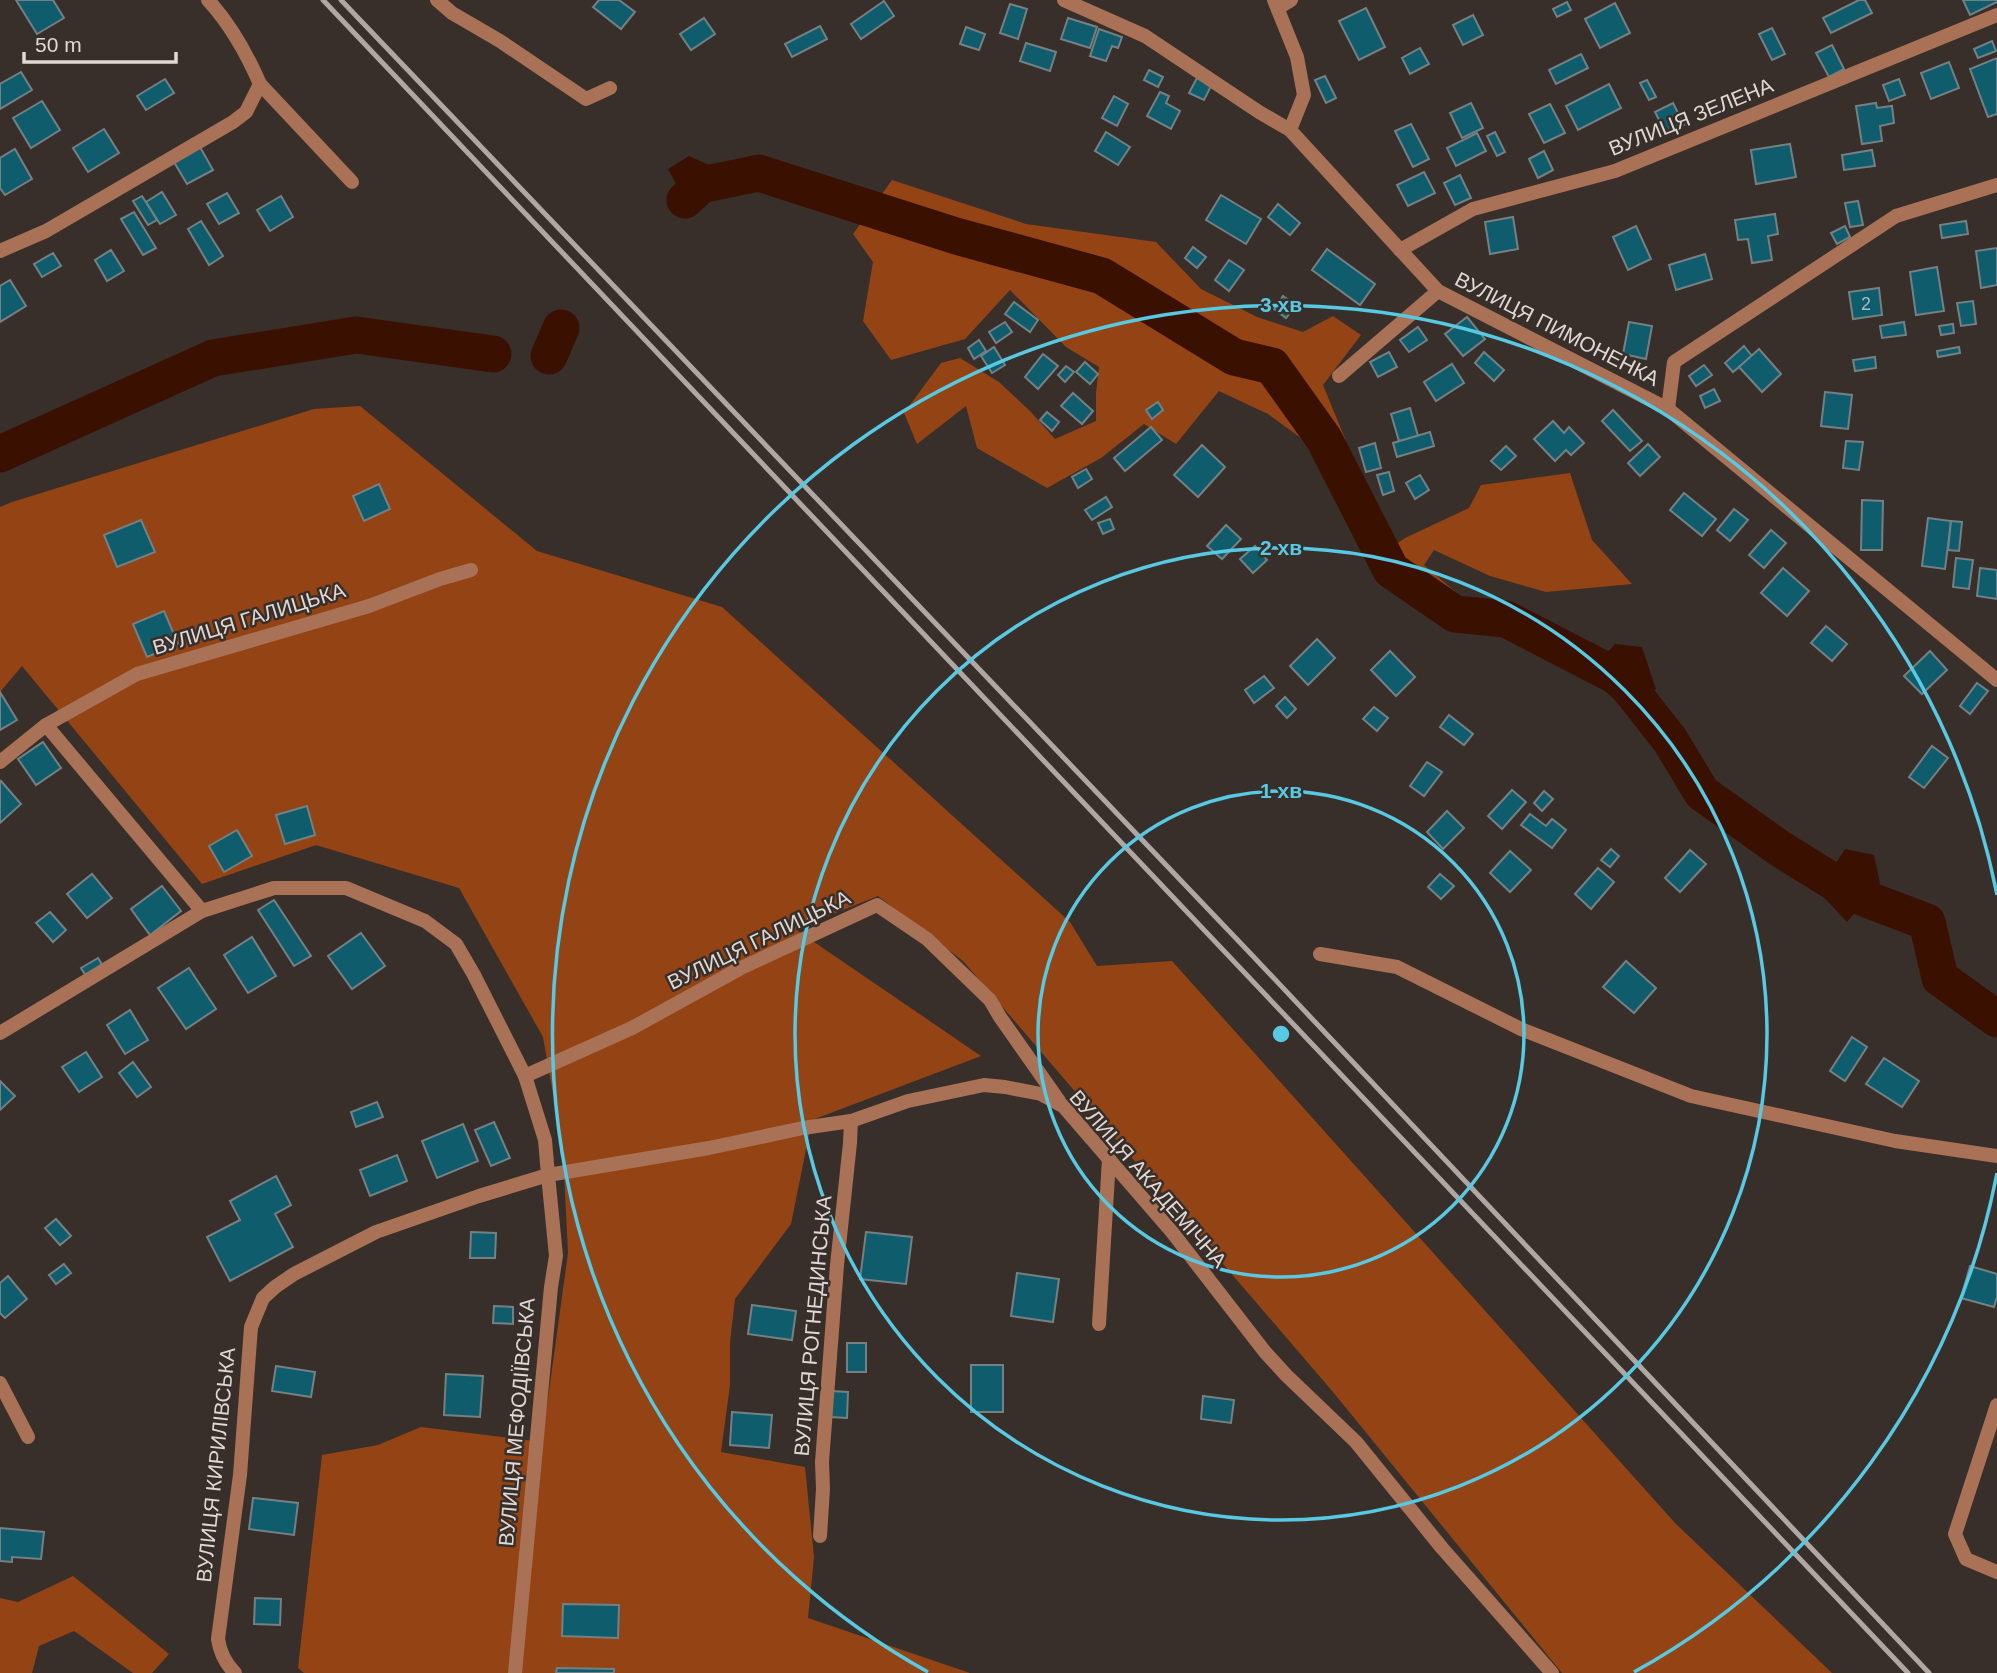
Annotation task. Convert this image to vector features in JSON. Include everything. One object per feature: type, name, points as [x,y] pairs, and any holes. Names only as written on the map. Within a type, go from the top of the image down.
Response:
[{"type":"street","points":[[208,0],[222,15],[260,84],[352,181]]},
{"type":"street","points":[[437,0],[452,13],[500,41],[586,99],[610,88]]},
{"type":"street","name":"ВУЛИЦЯ ПИМОНЕНКА","points":[[1064,0],[1145,36],[1290,130],[1438,291],[1668,410],[1997,680]]},
{"type":"street","points":[[1290,130],[1304,95],[1297,57],[1276,4],[1291,0]]},
{"type":"street","name":"ВУЛИЦЯ ЗЕЛЕНА","points":[[1400,250],[1473,209],[1615,171],[1997,15]]},
{"type":"street","points":[[0,251],[46,231],[233,122],[246,112],[260,84]]},
{"type":"street","points":[[1668,410],[1674,362],[1896,216],[1997,185]]},
{"type":"street","points":[[1339,376],[1438,291]]},
{"type":"street","name":"ВУЛИЦЯ ГАЛИЦЬКА","points":[[0,762],[46,725],[138,674],[369,606],[471,570]]},
{"type":"street","points":[[46,725],[202,911]]},
{"type":"street","points":[[0,1033],[202,911],[274,888],[346,888],[425,921],[456,944],[525,1076],[545,1140],[548,1175]]},
{"type":"street","name":"ВУЛИЦЯ ГАЛИЦЬКА","points":[[525,1076],[632,1028],[741,968],[877,905],[927,939],[990,1000],[1063,1106]]},
{"type":"street","points":[[1320,954],[1397,967],[1521,1029],[1691,1096],[1895,1141],[1997,1156]]},
{"type":"street","name":"ВУЛИЦЯ АКАДЕМІЧНА","points":[[548,1175],[851,1121],[908,1101],[984,1085],[1041,1094],[1063,1106],[1172,1232],[1265,1352],[1356,1442],[1442,1548],[1552,1673]]},
{"type":"street","name":"ВУЛИЦЯ РОГНЕДИНСЬКА","points":[[820,1536],[822,1462],[851,1121]]},
{"type":"street","points":[[1100,1324],[1109,1159]]},
{"type":"street","name":"ВУЛИЦЯ КИРИЛІВСЬКА","points":[[235,1673],[220,1651],[218,1639],[240,1475],[251,1327],[263,1298],[294,1273],[376,1232],[548,1175]]},
{"type":"street","name":"ВУЛИЦЯ МЕФОДІЇВСЬКА","points":[[515,1673],[556,1256],[548,1175]]},
{"type":"street","points":[[0,1384],[28,1437]]},
{"type":"street","points":[[1997,1405],[1955,1534],[1966,1559],[1997,1572]]},
{"type":"shaded area","points":[[689,156],[716,168],[732,163],[742,177],[726,190],[685,200],[668,169]]},
{"type":"shaded area","points":[[892,180],[1026,224],[1156,242],[1201,289],[1257,317],[1303,332],[1333,316],[1361,335],[1323,385],[1346,441],[1312,446],[1268,414],[1219,391],[1176,444],[1144,424],[1101,458],[1047,488],[977,448],[966,406],[917,444],[904,413],[941,363],[960,358],[999,382],[1055,439],[1096,421],[1099,367],[1066,347],[1010,290],[965,339],[891,360],[863,321],[873,262],[853,234]]},
{"type":"shaded area","points":[[360,406],[537,551],[722,607],[1070,922],[1097,966],[1172,961],[1675,1523],[1832,1673],[1562,1673],[1333,1392],[963,961],[878,896],[795,929],[981,1056],[812,1120],[791,1224],[735,1299],[730,1342],[730,1385],[721,1452],[805,1467],[814,1557],[808,1618],[970,1673],[304,1673],[298,1668],[322,1455],[378,1445],[421,1427],[542,1442],[568,1253],[563,1151],[543,1037],[459,888],[316,845],[202,884],[22,666],[0,692],[0,507],[314,409]]},
{"type":"shaded area","points":[[1570,473],[1592,540],[1632,584],[1546,592],[1490,576],[1434,550],[1424,565],[1472,606],[1435,616],[1371,562],[1405,538],[1469,508],[1481,485]]},
{"type":"shaded area","points":[[1615,644],[1642,647],[1656,689],[1623,707],[1587,675]]},
{"type":"shaded area","points":[[1845,849],[1874,855],[1880,883],[1847,922],[1818,891]]},
{"type":"shaded area","points":[[73,1576],[169,1654],[152,1673],[133,1673],[74,1631],[39,1646],[32,1673],[0,1673],[0,1598],[18,1602]]},
{"type":"building","points":[[16,0],[53,0],[64,18],[37,34]]},
{"type":"building","points":[[599,0],[619,0],[635,12],[621,29],[593,7]]},
{"type":"building","points":[[1859,0],[1865,0],[1872,13],[1831,33],[1823,18]]},
{"type":"building","points":[[1963,0],[1997,0],[1997,2],[1970,15]]},
{"type":"building","points":[[884,1],[894,16],[861,39],[851,24]]},
{"type":"building","points":[[1567,2],[1571,10],[1557,17],[1553,9]]},
{"type":"building","points":[[1615,3],[1630,33],[1600,48],[1585,19]]},
{"type":"building","points":[[1010,4],[1027,9],[1018,39],[1000,33]]},
{"type":"building","points":[[1366,8],[1385,47],[1359,60],[1339,21]]},
{"type":"building","points":[[1473,15],[1483,35],[1463,45],[1453,25]]},
{"type":"building","points":[[704,18],[715,34],[691,50],[680,34]]},
{"type":"building","points":[[1068,18],[1097,27],[1090,48],[1061,39]]},
{"type":"building","points":[[820,26],[827,39],[792,57],[785,44]]},
{"type":"building","points":[[966,27],[985,34],[979,50],[960,44]]},
{"type":"building","points":[[1772,28],[1785,54],[1772,60],[1759,34]]},
{"type":"building","points":[[1099,29],[1122,37],[1118,48],[1112,46],[1106,61],[1090,56]]},
{"type":"building","points":[[1992,41],[1996,51],[1978,58],[1974,49]]},
{"type":"building","points":[[1026,43],[1056,52],[1050,71],[1020,61]]},
{"type":"building","points":[[1832,45],[1844,69],[1829,77],[1816,53]]},
{"type":"building","points":[[1420,48],[1429,64],[1410,74],[1402,58]]},
{"type":"building","points":[[1581,54],[1588,68],[1556,84],[1549,70]]},
{"type":"building","points":[[1997,58],[1997,114],[1988,117],[1970,69]]},
{"type":"building","points":[[1949,62],[1959,88],[1931,99],[1921,73]]},
{"type":"building","points":[[1149,70],[1163,77],[1158,87],[1144,80]]},
{"type":"building","points":[[21,72],[32,90],[0,109],[0,84]]},
{"type":"building","points":[[1325,76],[1336,98],[1326,103],[1315,80]]},
{"type":"building","points":[[1197,78],[1211,86],[1204,100],[1189,93]]},
{"type":"building","points":[[165,79],[174,93],[146,110],[137,96]]},
{"type":"building","points":[[1899,79],[1905,95],[1889,101],[1883,85]]},
{"type":"building","points":[[1647,80],[1656,97],[1649,100],[1640,83]]},
{"type":"building","points":[[1609,84],[1621,108],[1578,130],[1566,106]]},
{"type":"building","points":[[1160,92],[1169,96],[1166,103],[1180,111],[1171,129],[1147,116]]},
{"type":"building","points":[[1114,96],[1128,104],[1117,126],[1102,118]]},
{"type":"building","points":[[42,101],[60,130],[31,148],[13,118]]},
{"type":"building","points":[[1471,103],[1483,128],[1462,138],[1450,113]]},
{"type":"building","points":[[1673,103],[1684,125],[1666,134],[1655,112]]},
{"type":"building","points":[[1876,103],[1877,108],[1892,106],[1894,123],[1880,126],[1882,141],[1862,144],[1856,106]]},
{"type":"building","points":[[1550,104],[1565,133],[1544,143],[1529,114]]},
{"type":"building","points":[[1411,124],[1429,159],[1413,167],[1395,131]]},
{"type":"building","points":[[104,129],[119,153],[88,172],[73,148]]},
{"type":"building","points":[[1106,132],[1130,147],[1118,165],[1095,151]]},
{"type":"building","points":[[1495,132],[1505,152],[1497,156],[1487,136]]},
{"type":"building","points":[[1477,133],[1486,151],[1456,166],[1447,148]]},
{"type":"building","points":[[1790,144],[1796,177],[1756,184],[1751,150]]},
{"type":"building","points":[[200,147],[213,170],[187,184],[174,162]]},
{"type":"building","points":[[15,149],[32,179],[5,195],[0,188],[0,158]]},
{"type":"building","points":[[1872,150],[1875,166],[1844,170],[1842,155]]},
{"type":"building","points":[[1544,151],[1553,170],[1538,178],[1529,159]]},
{"type":"building","points":[[1424,172],[1435,193],[1408,206],[1397,185]]},
{"type":"building","points":[[1460,175],[1471,198],[1455,205],[1444,183]]},
{"type":"building","points":[[162,192],[176,215],[160,224],[146,202]]},
{"type":"building","points":[[227,193],[239,213],[219,224],[207,204]]},
{"type":"building","points":[[1221,195],[1261,219],[1246,244],[1206,220]]},
{"type":"building","points":[[142,196],[157,220],[148,225],[133,201]]},
{"type":"building","points":[[281,196],[293,217],[270,231],[257,210]]},
{"type":"building","points":[[1858,201],[1863,225],[1850,227],[1845,203]]},
{"type":"building","points":[[1278,204],[1300,223],[1290,235],[1268,217]]},
{"type":"building","points":[[134,212],[156,248],[143,255],[121,219]]},
{"type":"building","points":[[1775,214],[1778,234],[1768,236],[1772,260],[1752,263],[1748,239],[1738,240],[1735,220]]},
{"type":"building","points":[[1513,217],[1518,249],[1490,254],[1485,222]]},
{"type":"building","points":[[201,221],[223,256],[209,265],[188,229]]},
{"type":"building","points":[[1966,221],[1968,234],[1942,238],[1940,225]]},
{"type":"building","points":[[1636,226],[1651,259],[1628,270],[1613,237]]},
{"type":"building","points":[[1845,226],[1850,237],[1837,244],[1831,233]]},
{"type":"building","points":[[1193,247],[1206,257],[1197,268],[1185,258]]},
{"type":"building","points":[[1997,248],[1997,285],[1981,288],[1976,251]]},
{"type":"building","points":[[1327,249],[1375,284],[1360,305],[1312,270]]},
{"type":"building","points":[[111,250],[124,271],[107,281],[95,260]]},
{"type":"building","points":[[53,253],[61,266],[42,277],[34,264]]},
{"type":"building","points":[[1705,254],[1712,279],[1676,290],[1669,265]]},
{"type":"building","points":[[1229,260],[1244,270],[1229,291],[1215,280]]},
{"type":"building","points":[[1937,267],[1944,311],[1916,315],[1910,272]]},
{"type":"building","points":[[10,280],[26,306],[0,322],[0,286]]},
{"type":"building","points":[[1879,288],[1882,315],[1853,319],[1849,292]]},
{"type":"building","points":[[1283,296],[1296,305],[1286,318],[1274,309]]},
{"type":"building","points":[[1973,301],[1976,324],[1961,326],[1957,303]]},
{"type":"building","points":[[1014,302],[1038,320],[1030,332],[1005,314]]},
{"type":"building","points":[[1467,317],[1485,339],[1463,356],[1445,334]]},
{"type":"building","points":[[1005,322],[1012,332],[996,343],[989,332]]},
{"type":"building","points":[[1629,322],[1652,326],[1646,359],[1623,354]]},
{"type":"building","points":[[1904,322],[1906,335],[1882,338],[1880,326]]},
{"type":"building","points":[[1953,324],[1954,333],[1941,335],[1939,326]]},
{"type":"building","points":[[1418,327],[1427,340],[1409,352],[1400,340]]},
{"type":"building","points":[[979,340],[986,351],[974,359],[968,348]]},
{"type":"building","points":[[1744,346],[1752,356],[1733,372],[1725,363]]},
{"type":"building","points":[[994,347],[1005,365],[992,373],[981,356]]},
{"type":"building","points":[[1959,347],[1960,353],[1938,357],[1937,351]]},
{"type":"building","points":[[1759,349],[1781,374],[1762,392],[1739,367]]},
{"type":"building","points":[[1389,352],[1397,367],[1378,377],[1370,362]]},
{"type":"building","points":[[1484,352],[1504,370],[1494,381],[1475,363]]},
{"type":"building","points":[[1043,354],[1058,366],[1038,389],[1025,377]]},
{"type":"building","points":[[1875,357],[1876,368],[1855,371],[1853,360]]},
{"type":"building","points":[[1085,362],[1098,374],[1090,384],[1076,372]]},
{"type":"building","points":[[1452,364],[1464,383],[1436,401],[1424,382]]},
{"type":"building","points":[[1704,365],[1712,375],[1696,386],[1689,376]]},
{"type":"building","points":[[1066,366],[1074,372],[1065,382],[1058,375]]},
{"type":"building","points":[[1714,389],[1720,401],[1705,408],[1700,396]]},
{"type":"building","points":[[1825,392],[1852,395],[1848,429],[1821,426]]},
{"type":"building","points":[[1073,393],[1093,411],[1082,424],[1061,406]]},
{"type":"building","points":[[1158,402],[1163,410],[1152,419],[1146,410]]},
{"type":"building","points":[[1410,408],[1418,436],[1399,441],[1391,414]]},
{"type":"building","points":[[1613,410],[1642,441],[1630,451],[1602,421]]},
{"type":"building","points":[[1047,412],[1059,422],[1052,431],[1040,420]]},
{"type":"building","points":[[1553,421],[1564,433],[1569,427],[1584,443],[1571,455],[1566,450],[1555,461],[1534,439]]},
{"type":"building","points":[[1151,427],[1162,440],[1125,471],[1114,458]]},
{"type":"building","points":[[1430,432],[1434,446],[1397,457],[1393,443]]},
{"type":"building","points":[[1846,441],[1863,442],[1859,470],[1843,468]]},
{"type":"building","points":[[1375,443],[1381,468],[1366,472],[1359,448]]},
{"type":"building","points":[[1648,444],[1660,457],[1640,476],[1628,463]]},
{"type":"building","points":[[1202,445],[1225,467],[1198,497],[1174,475]]},
{"type":"building","points":[[1506,446],[1516,456],[1501,470],[1491,461]]},
{"type":"building","points":[[1086,469],[1092,479],[1078,488],[1072,477]]},
{"type":"building","points":[[1389,472],[1394,491],[1383,495],[1377,475]]},
{"type":"building","points":[[1420,475],[1429,490],[1415,499],[1406,483]]},
{"type":"building","points":[[379,484],[390,509],[364,521],[353,496]]},
{"type":"building","points":[[1684,493],[1716,519],[1702,536],[1670,510]]},
{"type":"building","points":[[1106,497],[1112,507],[1092,520],[1085,510]]},
{"type":"building","points":[[1862,500],[1883,501],[1882,550],[1861,550]]},
{"type":"building","points":[[1734,509],[1748,520],[1730,541],[1717,530]]},
{"type":"building","points":[[1928,518],[1951,521],[1945,569],[1922,566]]},
{"type":"building","points":[[1110,519],[1114,529],[1103,534],[1098,523]]},
{"type":"building","points":[[141,520],[155,552],[117,567],[104,535]]},
{"type":"building","points":[[1951,521],[1962,522],[1959,551],[1948,550]]},
{"type":"building","points":[[1226,525],[1241,539],[1222,559],[1207,546]]},
{"type":"building","points":[[1771,530],[1786,543],[1764,568],[1749,555]]},
{"type":"building","points":[[1255,546],[1267,560],[1253,573],[1240,559]]},
{"type":"building","points":[[1956,558],[1973,560],[1969,589],[1953,587]]},
{"type":"building","points":[[1783,568],[1809,591],[1787,616],[1761,593]]},
{"type":"building","points":[[1980,568],[1997,570],[1997,599],[1977,596]]},
{"type":"building","points":[[164,611],[178,644],[147,657],[133,624]]},
{"type":"building","points":[[1826,626],[1847,644],[1832,661],[1811,643]]},
{"type":"building","points":[[1317,639],[1335,658],[1308,685],[1290,666]]},
{"type":"building","points":[[1390,651],[1415,677],[1396,696],[1371,670]]},
{"type":"building","points":[[1930,651],[1947,670],[1922,694],[1904,676]]},
{"type":"building","points":[[1264,676],[1274,688],[1254,703],[1245,690]]},
{"type":"building","points":[[1977,683],[1988,691],[1970,714],[1960,706]]},
{"type":"building","points":[[0,692],[17,720],[0,730]]},
{"type":"building","points":[[1285,697],[1296,709],[1287,718],[1276,706]]},
{"type":"building","points":[[1374,707],[1388,718],[1377,731],[1363,719]]},
{"type":"building","points":[[1449,715],[1473,734],[1464,745],[1440,727]]},
{"type":"building","points":[[43,742],[61,768],[36,785],[18,759]]},
{"type":"building","points":[[1932,746],[1948,758],[1924,788],[1909,777]]},
{"type":"building","points":[[1427,762],[1442,772],[1424,796],[1410,786]]},
{"type":"building","points":[[1,781],[21,804],[0,823],[0,783]]},
{"type":"building","points":[[1512,790],[1526,802],[1502,829],[1488,816]]},
{"type":"building","points":[[1544,791],[1553,799],[1542,811],[1534,803]]},
{"type":"building","points":[[307,806],[315,835],[285,844],[276,815]]},
{"type":"building","points":[[1447,811],[1464,828],[1443,849],[1427,832]]},
{"type":"building","points":[[1530,814],[1546,826],[1552,819],[1566,830],[1552,848],[1521,825]]},
{"type":"building","points":[[237,830],[252,856],[224,872],[209,846]]},
{"type":"building","points":[[1611,849],[1619,856],[1610,867],[1601,860]]},
{"type":"building","points":[[1690,850],[1706,864],[1680,892],[1665,878]]},
{"type":"building","points":[[1510,851],[1531,870],[1510,892],[1490,873]]},
{"type":"building","points":[[1598,868],[1614,882],[1591,909],[1575,894]]},
{"type":"building","points":[[92,874],[112,898],[87,918],[67,894]]},
{"type":"building","points":[[1440,874],[1454,886],[1441,899],[1428,887]]},
{"type":"building","points":[[162,886],[181,911],[150,935],[131,909]]},
{"type":"building","points":[[274,900],[311,956],[294,966],[258,910]]},
{"type":"building","points":[[50,912],[66,930],[53,942],[36,923]]},
{"type":"building","points":[[361,933],[385,966],[352,989],[328,956]]},
{"type":"building","points":[[252,937],[276,976],[248,993],[224,955]]},
{"type":"building","points":[[98,958],[103,966],[86,976],[81,968]]},
{"type":"building","points":[[1626,961],[1656,988],[1634,1013],[1603,987]]},
{"type":"building","points":[[189,968],[216,1009],[186,1029],[158,988]]},
{"type":"building","points":[[130,1010],[148,1040],[125,1054],[107,1025]]},
{"type":"building","points":[[1852,1037],[1867,1047],[1845,1081],[1830,1071]]},
{"type":"building","points":[[86,1052],[102,1077],[79,1092],[62,1067]]},
{"type":"building","points":[[1884,1058],[1919,1081],[1902,1107],[1866,1084]]},
{"type":"building","points":[[133,1062],[151,1087],[137,1097],[119,1073]]},
{"type":"building","points":[[0,1081],[15,1096],[0,1110]]},
{"type":"building","points":[[377,1102],[383,1117],[356,1127],[351,1112]]},
{"type":"building","points":[[494,1122],[510,1158],[491,1166],[475,1130]]},
{"type":"building","points":[[463,1124],[478,1161],[437,1178],[422,1141]]},
{"type":"building","points":[[397,1155],[407,1181],[370,1196],[360,1170]]},
{"type":"building","points":[[276,1176],[291,1205],[275,1214],[293,1247],[230,1281],[207,1237],[240,1220],[230,1201]]},
{"type":"building","points":[[56,1219],[71,1236],[60,1245],[45,1228]]},
{"type":"building","points":[[471,1232],[496,1233],[495,1258],[470,1258]]},
{"type":"building","points":[[866,1232],[912,1237],[906,1284],[860,1279]]},
{"type":"building","points":[[64,1264],[71,1273],[56,1284],[49,1275]]},
{"type":"building","points":[[1970,1266],[1997,1274],[1994,1307],[1961,1298]]},
{"type":"building","points":[[1017,1273],[1059,1279],[1053,1322],[1011,1316]]},
{"type":"building","points":[[8,1276],[27,1299],[5,1318],[0,1313],[0,1283]]},
{"type":"building","points":[[752,1305],[796,1311],[792,1340],[748,1334]]},
{"type":"building","points":[[494,1306],[513,1307],[513,1324],[493,1323]]},
{"type":"building","points":[[847,1343],[866,1343],[866,1372],[847,1372]]},
{"type":"building","points":[[971,1365],[1003,1365],[1003,1412],[971,1412]]},
{"type":"building","points":[[276,1366],[315,1372],[311,1397],[272,1391]]},
{"type":"building","points":[[446,1374],[483,1376],[480,1417],[444,1415]]},
{"type":"building","points":[[831,1391],[848,1392],[847,1418],[830,1417]]},
{"type":"building","points":[[1203,1396],[1234,1400],[1231,1423],[1201,1419]]},
{"type":"building","points":[[732,1412],[772,1415],[769,1448],[730,1445]]},
{"type":"building","points":[[253,1498],[298,1503],[294,1535],[249,1529]]},
{"type":"building","points":[[0,1528],[44,1532],[41,1559],[12,1557],[12,1562],[0,1561]]},
{"type":"building","points":[[255,1598],[281,1599],[280,1625],[254,1624]]},
{"type":"building","points":[[563,1604],[619,1605],[618,1638],[562,1636]]},
{"type":"building","points":[[557,1668],[614,1669],[614,1673],[556,1673]]},
{"type":"waterway","points":[[685,200],[701,185],[759,173],[956,236],[1102,276],[1234,357],[1272,366],[1324,439],[1391,570],[1455,614],[1506,619],[1622,679],[1670,740],[1702,793],[1779,848],[1853,894],[1927,922],[1940,978],[1997,1019]]},
{"type":"waterway","points":[[549,356],[561,328]]},
{"type":"waterway","points":[[0,454],[213,358],[356,335],[493,354]]},
{"type":"railway","points":[[323,0],[1908,1673]]},
{"type":"railway","points":[[341,0],[1250,953],[1929,1673]]}]
